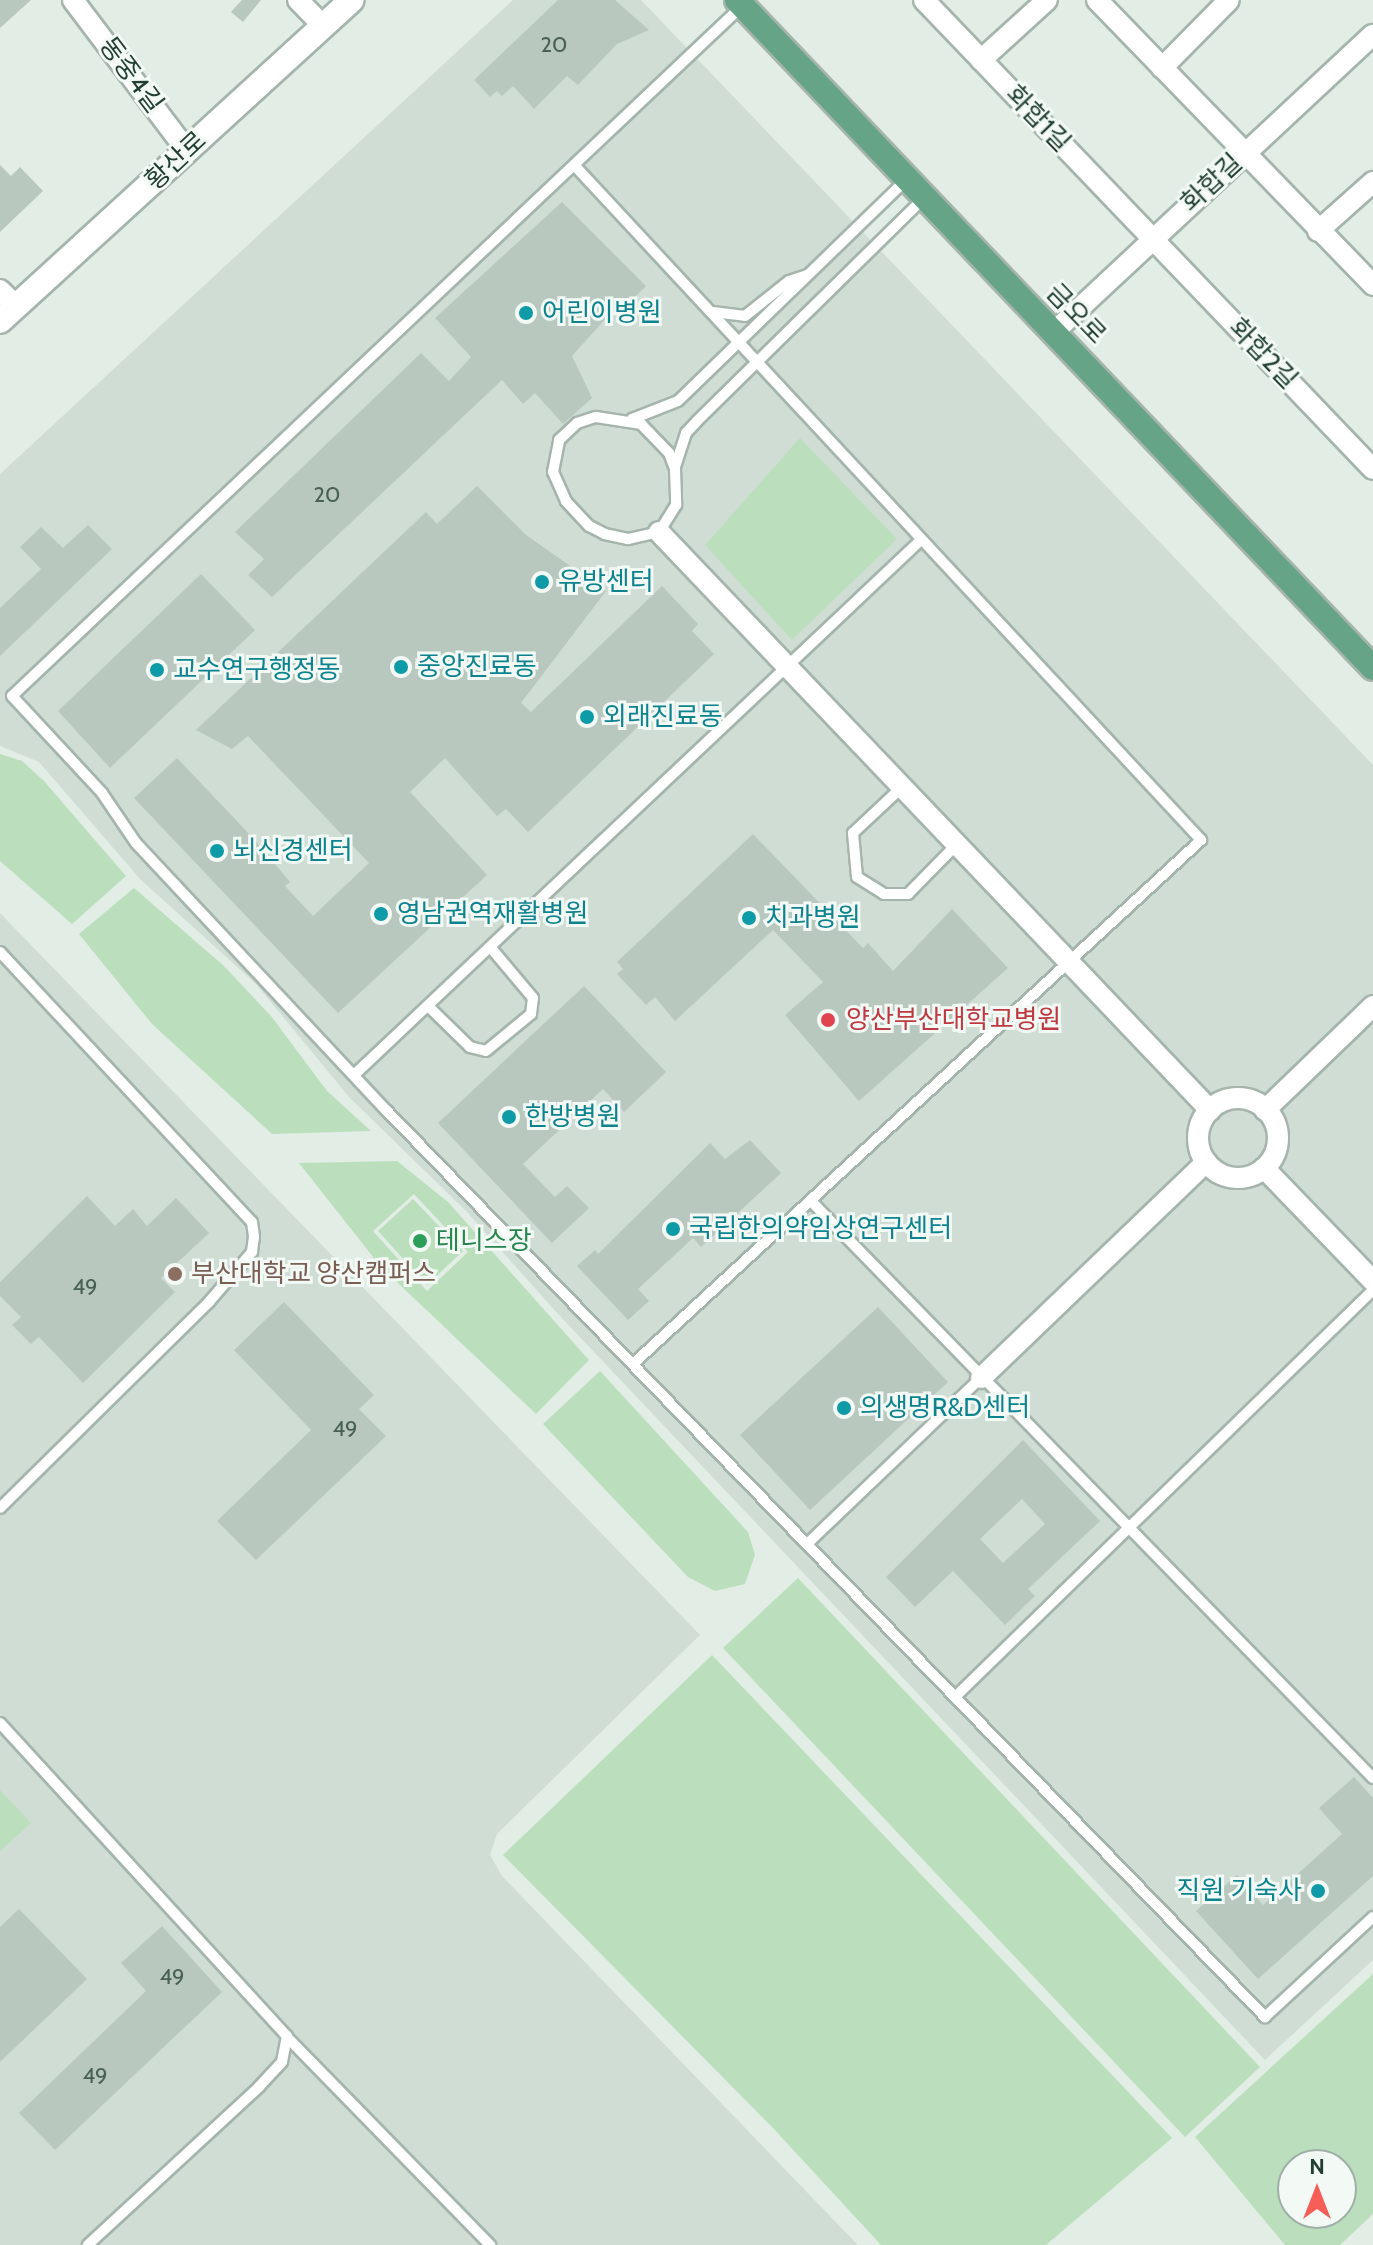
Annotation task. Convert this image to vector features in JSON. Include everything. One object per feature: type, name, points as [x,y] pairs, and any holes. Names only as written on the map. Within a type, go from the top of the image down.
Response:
[{"type":"main road","name":"황산로","points":[[5,306],[187,151],[352,0]]},
{"type":"main road","name":"금오로","points":[[740,3],[1373,668]]},
{"type":"street","name":"동중4길","points":[[73,0],[187,151]]},
{"type":"street","points":[[298,0],[323,26]]},
{"type":"street","name":"화합1길","points":[[924,0],[1152,239]]},
{"type":"street","points":[[981,60],[1047,0]]},
{"type":"street","points":[[1097,0],[1373,285]]},
{"type":"street","points":[[1162,68],[1229,0]]},
{"type":"street","name":"화합길","points":[[1054,332],[1373,35]]},
{"type":"street","points":[[1318,231],[1373,182]]},
{"type":"street","name":"화합2길","points":[[1152,239],[1371,463]]},
{"type":"street","points":[[659,532],[1210,1110]]},
{"type":"street","points":[[1265,1110],[1373,1006]]},
{"type":"street","points":[[1231,1099],[1265,1110],[1277,1133],[1277,1146],[1264,1168],[1253,1175],[1227,1177],[1206,1162],[1198,1141],[1210,1110],[1231,1099]]},
{"type":"street","points":[[981,1378],[1206,1162]]},
{"type":"street","points":[[1264,1168],[1373,1281]]},
{"type":"lane","points":[[740,3],[575,166],[12,696],[102,793],[136,843],[354,1075],[1265,2017],[1373,1917]]},
{"type":"lane","points":[[575,166],[1201,840],[634,1363]]},
{"type":"lane","points":[[907,178],[678,401],[631,420],[596,417],[577,423],[559,440],[553,472],[566,501],[589,526],[628,539],[659,532],[676,505],[675,469],[686,433],[925,197]]},
{"type":"lane","points":[[710,311],[745,316],[789,281],[812,273]]},
{"type":"lane","points":[[631,420],[659,440],[675,469]]},
{"type":"lane","points":[[354,1075],[921,540]]},
{"type":"lane","points":[[901,788],[853,833],[857,877],[884,894],[908,894],[956,845]]},
{"type":"lane","points":[[428,1006],[470,1047],[486,1051],[531,1014],[533,998],[491,948]]},
{"type":"lane","points":[[0,952],[252,1222],[254,1237],[252,1252],[209,1302],[0,1508]]},
{"type":"lane","points":[[812,1202],[1373,1778]]},
{"type":"lane","points":[[956,1696],[1132,1529],[1373,1290]]},
{"type":"lane","points":[[807,1544],[981,1378]]},
{"type":"lane","points":[[0,1723],[287,2037],[490,2245]]},
{"type":"lane","points":[[88,2245],[259,2087],[282,2062],[287,2037]]},
{"type":"shaded area","name":"양산부산대학교병원","points":[[513,0],[641,0],[1373,765],[1373,1960],[1265,2060],[558,1314],[466,1211],[349,1097],[256,984],[140,879],[39,762],[0,746],[0,474]]},
{"type":"shaded area","name":"부산대학교 양산캠퍼스","points":[[0,913],[700,1635],[497,1834],[490,1855],[502,1876],[858,2245],[0,2245]]},
{"type":"green space","points":[[800,438],[897,539],[792,640],[705,545]]},
{"type":"green space","points":[[0,754],[22,761],[44,781],[126,876],[72,924],[0,861]]},
{"type":"green space","points":[[134,888],[224,966],[271,1016],[327,1091],[371,1131],[272,1134],[152,1024],[79,934]]},
{"type":"green space","points":[[397,1161],[448,1202],[589,1360],[536,1414],[381,1267],[299,1163]],"holes":[[[414,1194],[468,1252],[427,1291],[373,1231]]]},
{"type":"green space","name":"테니스장","points":[[413,1199],[463,1251],[427,1285],[378,1231]]},
{"type":"green space","points":[[600,1371],[748,1532],[755,1555],[745,1584],[715,1591],[688,1577],[543,1424]]},
{"type":"green space","points":[[798,1578],[1260,2067],[1185,2137],[723,1648]]},
{"type":"green space","points":[[712,1655],[1172,2138],[1046,2245],[881,2245],[773,2128],[503,1855]]},
{"type":"green space","points":[[0,1790],[31,1823],[0,1851]]},
{"type":"green space","points":[[1373,1974],[1373,2214],[1340,2245],[1285,2245],[1195,2137]]},
{"type":"building","points":[[0,0],[31,0],[0,28]]},
{"type":"building","points":[[242,0],[261,0],[243,22],[231,12]]},
{"type":"building","points":[[558,0],[615,0],[649,30],[617,44],[578,85],[567,76],[534,109],[513,86],[502,96],[497,91],[490,97],[474,80]]},
{"type":"building","points":[[0,165],[11,176],[20,167],[43,191],[0,232]]},
{"type":"building","points":[[562,202],[646,286],[624,308],[618,305],[572,356],[592,398],[563,424],[535,393],[523,404],[502,380],[272,597],[248,575],[264,559],[235,532],[421,353],[449,381],[471,357],[435,318]]},
{"type":"building","points":[[477,486],[526,535],[606,591],[521,703],[531,712],[662,586],[698,624],[692,631],[714,654],[528,832],[506,809],[497,816],[445,758],[410,792],[487,875],[338,1013],[134,798],[177,758],[253,838],[290,882],[285,886],[313,916],[369,863],[248,736],[232,749],[196,730],[426,512],[437,524]]},
{"type":"building","points":[[88,525],[112,549],[0,656],[0,608],[41,569],[20,547],[41,527],[63,548]]},
{"type":"building","name":"교수연구행정동","points":[[201,574],[255,630],[110,768],[58,711]]},
{"type":"building","points":[[753,834],[863,948],[868,943],[893,971],[952,909],[1008,968],[859,1101],[785,1015],[823,982],[773,930],[675,1021],[655,997],[646,1005],[617,974],[623,969],[617,962]]},
{"type":"building","name":"한방병원","points":[[584,986],[666,1072],[624,1112],[603,1089],[523,1164],[555,1197],[567,1186],[589,1208],[552,1243],[438,1123]]},
{"type":"building","name":"국립한의약임상연구센터","points":[[750,1140],[781,1173],[701,1247],[693,1238],[638,1289],[649,1301],[628,1320],[577,1266],[595,1250],[598,1254],[710,1143],[725,1159]]},
{"type":"building","points":[[87,1196],[115,1226],[133,1209],[147,1226],[176,1198],[209,1233],[161,1278],[175,1292],[83,1383],[39,1337],[31,1344],[12,1325],[21,1317],[0,1296],[0,1282]]},
{"type":"building","points":[[284,1302],[374,1395],[359,1409],[386,1436],[256,1560],[217,1521],[311,1430],[234,1350]]},
{"type":"building","name":"의생명R&D센터","points":[[878,1307],[948,1382],[810,1510],[740,1435]]},
{"type":"building","points":[[1023,1440],[1100,1521],[1028,1589],[1035,1596],[1005,1625],[953,1571],[915,1607],[886,1577]],"holes":[[[1022,1499],[1045,1524],[1003,1563],[980,1539]]]},
{"type":"building","name":"직원 기숙사","points":[[1354,1777],[1373,1798],[1373,1876],[1258,1979],[1196,1911],[1237,1875],[1263,1905],[1342,1834],[1319,1808]]},
{"type":"building","points":[[19,1909],[87,1979],[0,2062],[0,1927]]},
{"type":"building","points":[[162,1926],[222,1992],[55,2150],[19,2113],[146,1991],[121,1963]]},
{"type":"place","name":"어린이병원","points":[[526,313]]},
{"type":"place","name":"유방센터","points":[[542,582]]},
{"type":"place","name":"중앙진료동","points":[[401,667]]},
{"type":"place","name":"교수연구행정동","points":[[157,670]]},
{"type":"place","name":"외래진료동","points":[[587,717]]},
{"type":"place","name":"뇌신경센터","points":[[217,851]]},
{"type":"place","name":"영남권역재활병원","points":[[381,914]]},
{"type":"place","name":"치과병원","points":[[749,918]]},
{"type":"place","name":"양산부산대학교병원","points":[[828,1020]]},
{"type":"place","name":"한방병원","points":[[509,1117]]},
{"type":"place","name":"국립한의약임상연구센터","points":[[673,1229]]},
{"type":"place","name":"테니스장","points":[[420,1241]]},
{"type":"place","name":"부산대학교 양산캠퍼스","points":[[175,1274]]},
{"type":"place","name":"의생명R&D센터","points":[[844,1408]]},
{"type":"place","name":"직원 기숙사","points":[[1318,1891]]}]
